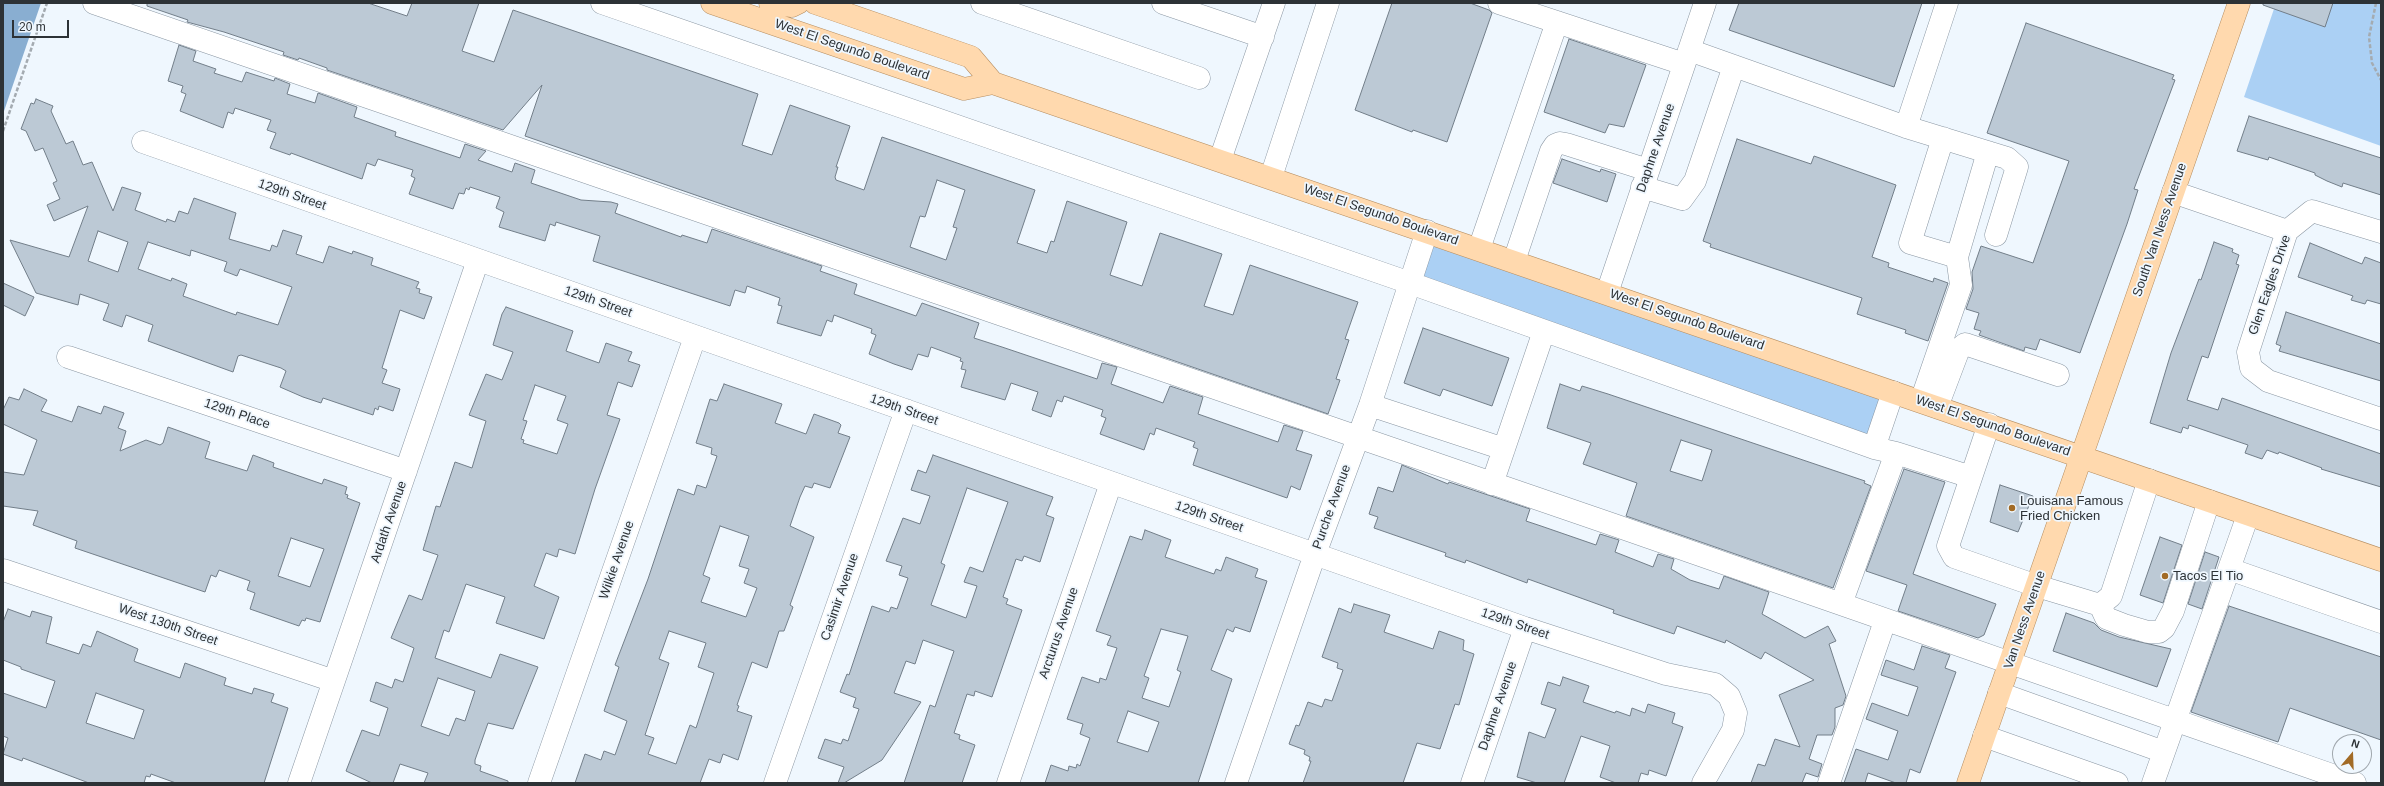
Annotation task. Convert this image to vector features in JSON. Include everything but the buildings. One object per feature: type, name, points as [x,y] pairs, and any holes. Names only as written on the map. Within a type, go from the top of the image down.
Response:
[{"type":"main road","name":"West El Segundo Boulevard","points":[[712,3],[964,89],[992,83],[1607,292],[2381,560]]},
{"type":"main road","points":[[770,3],[792,6],[798,3]]},
{"type":"main road","points":[[815,3],[971,57],[992,83]]},
{"type":"main road","name":"South Van Ness Avenue","points":[[2081,457],[2238,3]]},
{"type":"main road","name":"Van Ness Avenue","points":[[1971,782],[1984,736],[2081,457]]},
{"type":"street","points":[[94,3],[1358,437],[2355,783]]},
{"type":"street","points":[[602,3],[1410,284],[1874,448],[1896,453],[1971,477]]},
{"type":"street","points":[[982,3],[1199,78]]},
{"type":"street","points":[[1163,3],[1263,38]]},
{"type":"street","points":[[1220,160],[1274,3]]},
{"type":"street","points":[[1271,177],[1328,3]]},
{"type":"street","points":[[1499,3],[1557,22],[1687,57],[1734,66],[1906,127],[2007,158],[2017,167],[1996,235]]},
{"type":"street","name":"Daphne Avenue","points":[[1607,292],[1705,3]]},
{"type":"street","points":[[1906,127],[1947,3]]},
{"type":"street","points":[[1479,249],[1557,22]]},
{"type":"street","points":[[1514,261],[1551,151],[1555,145],[1560,143],[1566,144],[1645,179],[1682,198],[1695,181],[1734,66]]},
{"type":"street","points":[[1943,138],[1910,243],[1957,257]]},
{"type":"street","name":"129th Street","points":[[143,142],[1525,628],[1666,674],[1715,684],[1729,696],[1736,713],[1733,730],[1712,764],[1704,783]]},
{"type":"street","points":[[1929,404],[1961,285],[1957,257],[1988,152]]},
{"type":"street","points":[[2173,192],[2287,231]]},
{"type":"street","name":"Glen Eagles Drive","points":[[2381,232],[2312,211],[2287,231],[2248,352],[2251,368],[2268,381],[2381,419]]},
{"type":"street","name":"Purche Avenue","points":[[1236,783],[1315,554],[1370,405],[1427,231]]},
{"type":"street","name":"Ardath Avenue","points":[[299,783],[478,260]]},
{"type":"street","points":[[1492,484],[1544,331]]},
{"type":"street","name":"Wilkie Avenue","points":[[539,783],[695,337]]},
{"type":"street","points":[[1929,404],[1959,349],[1965,344],[2058,375]]},
{"type":"street","name":"129th Place","points":[[68,357],[406,472]]},
{"type":"street","points":[[1874,448],[1893,392]]},
{"type":"street","points":[[1370,405],[1504,449]]},
{"type":"street","name":"Casimir Avenue","points":[[775,783],[906,410]]},
{"type":"street","points":[[1989,424],[1948,546],[1954,557],[2037,586],[2100,605],[2106,618],[2124,625],[2148,632],[2159,632],[2164,628],[2173,611],[2210,501]]},
{"type":"street","points":[[1841,604],[1896,453]]},
{"type":"street","points":[[2100,605],[2111,596],[2149,480]]},
{"type":"street","name":"Arcturus Avenue","points":[[1008,783],[1111,483]]},
{"type":"street","points":[[2153,783],[2248,515]]},
{"type":"street","points":[[2229,569],[2381,622]]},
{"type":"street","name":"West 130th Street","points":[[3,570],[334,681]]},
{"type":"street","points":[[1829,783],[1885,620]]},
{"type":"street","name":"Daphne Avenue","points":[[1472,783],[1525,628]]},
{"type":"street","points":[[1999,694],[2164,752]]},
{"type":"street","points":[[1984,736],[2117,783]]},
{"type":"path","points":[[3,131],[47,3]]},
{"type":"path","points":[[2376,3],[2369,37],[2372,63],[2381,80]]},
{"type":"shaded area","points":[[3,3],[41,3],[3,114]]},
{"type":"shaded area","points":[[2276,3],[2381,3],[2381,146],[2244,97]]},
{"type":"shaded area","points":[[1427,231],[1893,392],[1874,448],[1410,283]]},
{"type":"place","name":"Louisana Famous Fried Chicken","points":[[2012,508]]},
{"type":"place","name":"Tacos El Tio","points":[[2165,576]]}]
